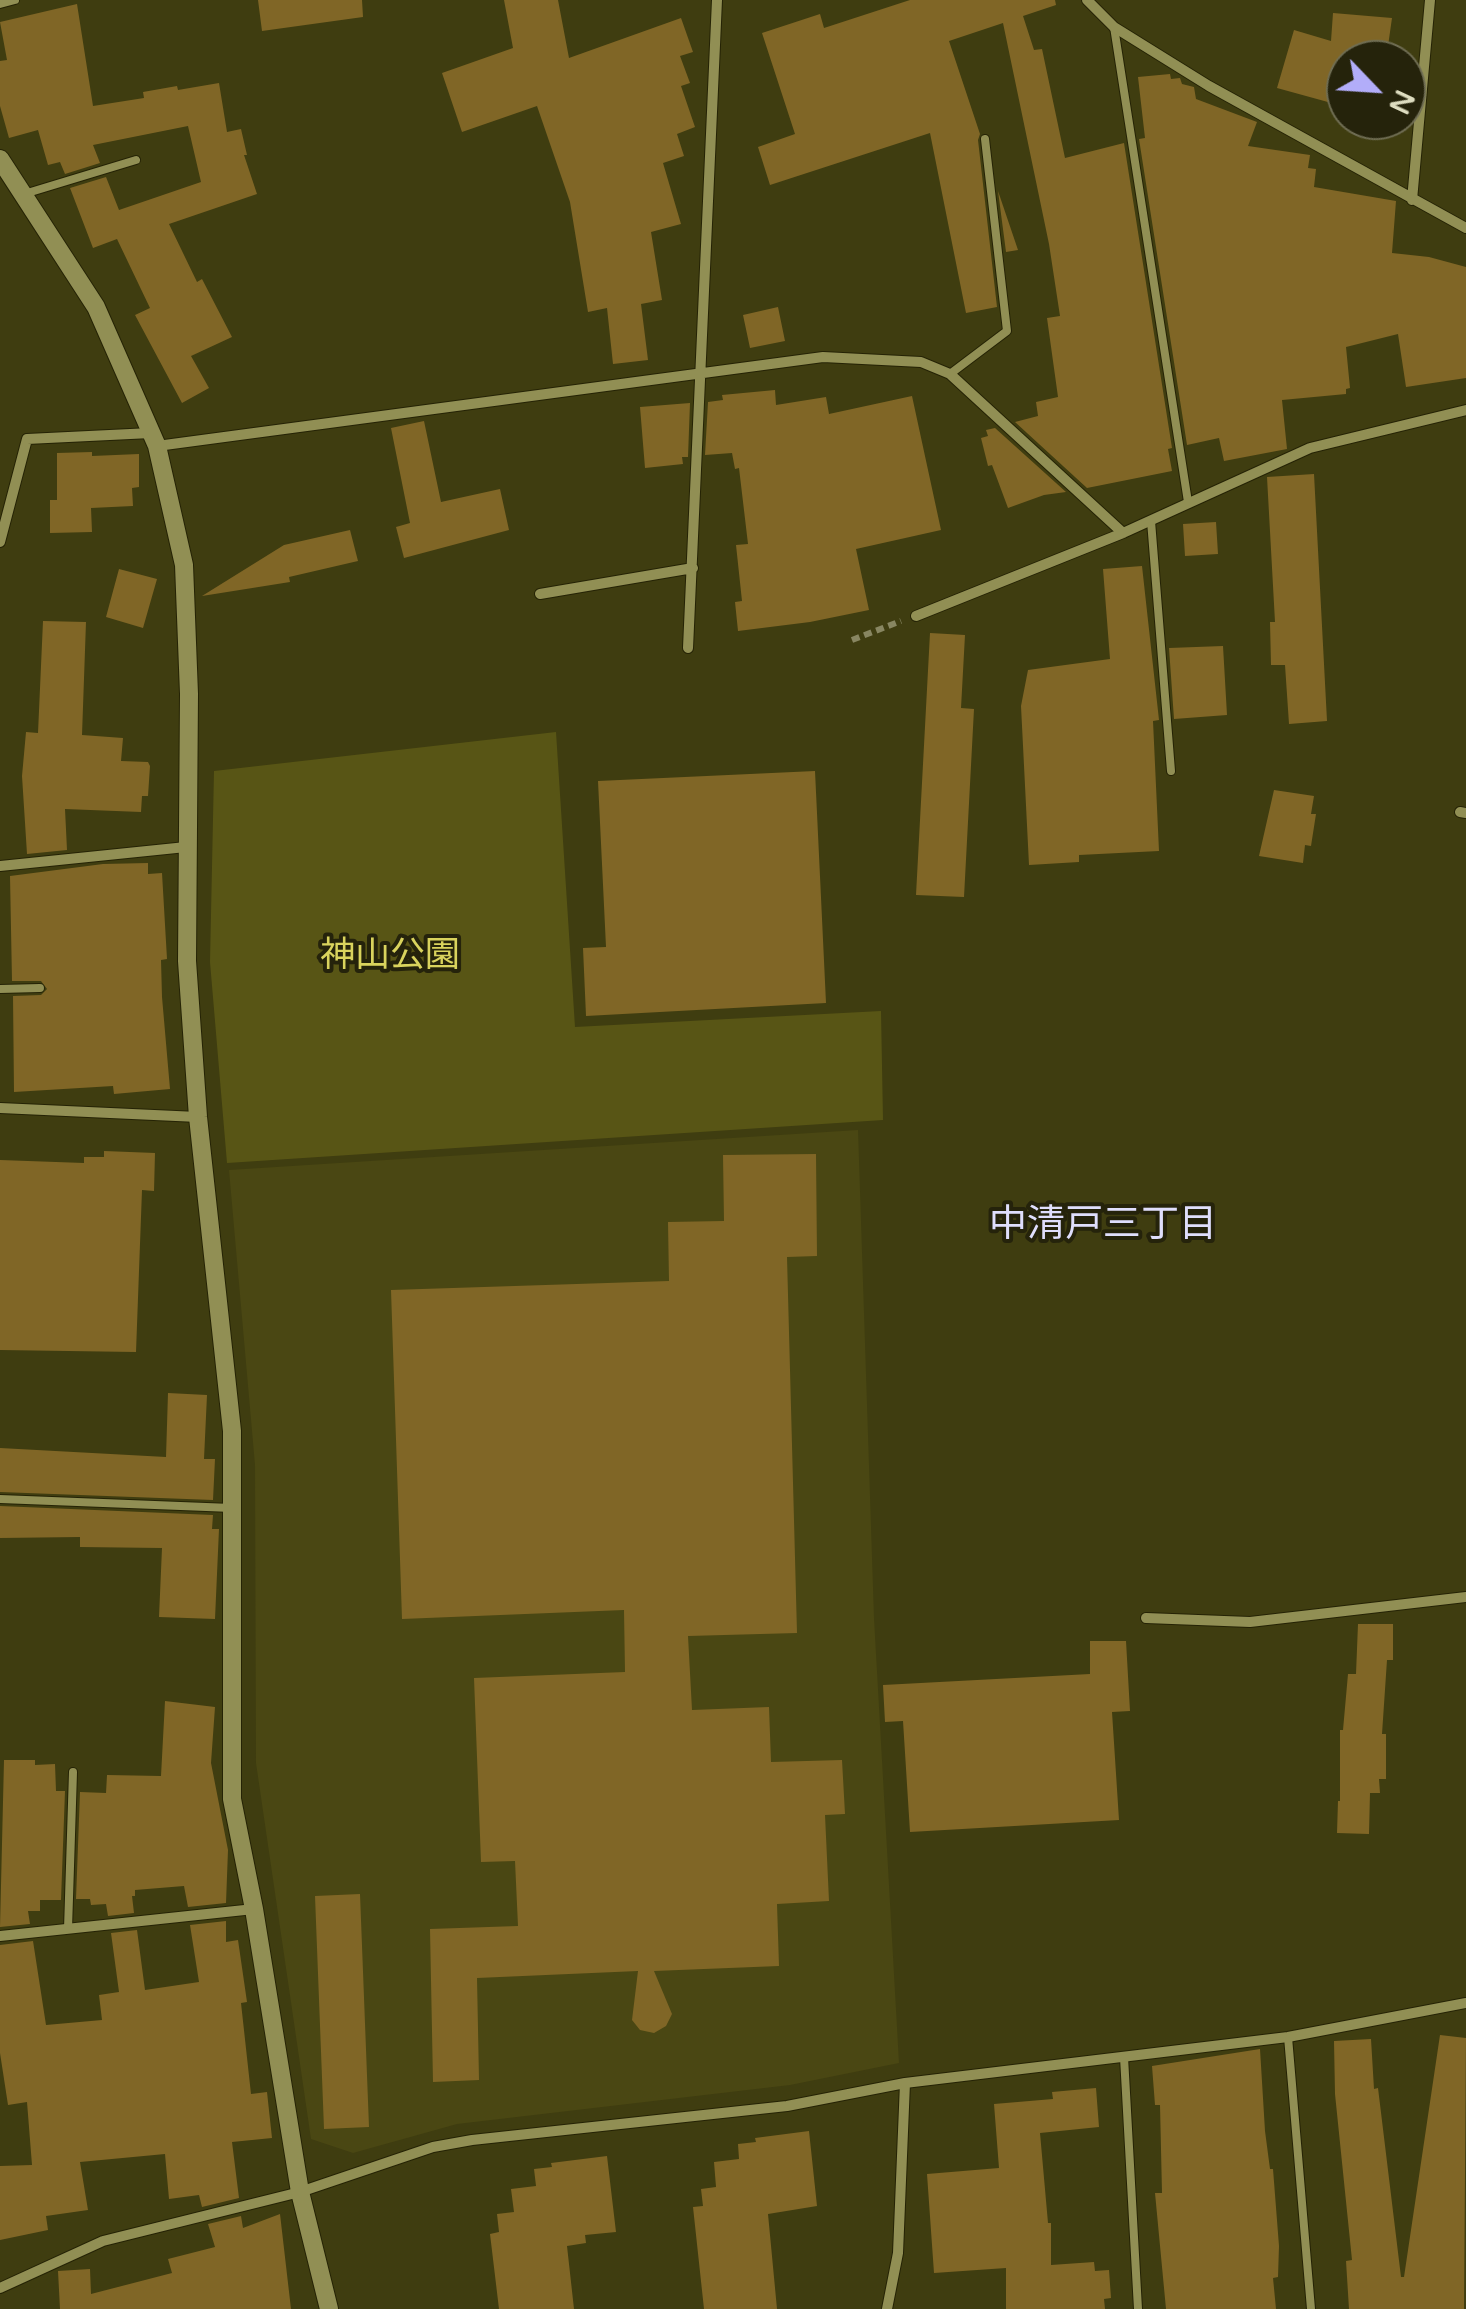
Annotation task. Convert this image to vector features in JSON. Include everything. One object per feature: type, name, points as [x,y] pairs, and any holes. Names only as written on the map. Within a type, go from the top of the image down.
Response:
[{"type":"street","points":[[688,648],[717,0]]},
{"type":"street","points":[[1087,0],[1114,26],[1209,86],[1466,228]]},
{"type":"street","points":[[1412,200],[1430,0]]},
{"type":"street","points":[[0,159],[96,307],[154,439],[184,566],[188,694],[187,961],[198,1116],[232,1431],[232,1799],[300,2192],[329,2309]]},
{"type":"street","points":[[0,542],[27,438],[154,439],[823,357],[920,362],[950,374],[1123,533]]},
{"type":"street","points":[[916,616],[1123,533],[1310,448],[1466,410]]},
{"type":"street","points":[[540,594],[693,568]]},
{"type":"street","points":[[0,866],[186,847]]},
{"type":"street","points":[[0,1108],[198,1116]]},
{"type":"street","points":[[1146,1618],[1250,1622],[1466,1597]]},
{"type":"street","points":[[0,1936],[254,1909]]},
{"type":"street","points":[[0,2288],[102,2241],[300,2192],[434,2148],[472,2140],[787,2106],[905,2083],[1288,2036],[1466,2003]]},
{"type":"street","points":[[886,2309],[898,2253],[905,2083]]},
{"type":"lane","points":[[0,4],[14,0]]},
{"type":"lane","points":[[1114,26],[1188,502]]},
{"type":"lane","points":[[950,374],[1007,331],[985,140]]},
{"type":"lane","points":[[24,194],[136,160]]},
{"type":"lane","points":[[1151,521],[1171,771]]},
{"type":"lane","points":[[0,990],[40,988]]},
{"type":"lane","points":[[0,1499],[232,1508]]},
{"type":"lane","points":[[68,1929],[73,1772]]},
{"type":"lane","points":[[1288,2036],[1311,2309]]},
{"type":"lane","points":[[1124,2057],[1138,2309]]},
{"type":"path","points":[[852,640],[916,616]]},
{"type":"shaded area","points":[[858,1130],[874,1618],[899,2063],[790,2085],[457,2124],[353,2153],[311,2139],[256,1763],[255,1465],[229,1170]]},
{"type":"green space","name":"神山公園","points":[[556,732],[575,1027],[881,1011],[883,1120],[227,1163],[210,962],[214,771]]},
{"type":"building","points":[[258,0],[362,0],[363,17],[262,31]]},
{"type":"building","points":[[504,0],[558,0],[569,58],[681,18],[693,52],[680,56],[690,83],[681,86],[695,127],[677,134],[684,156],[663,163],[681,224],[651,232],[662,300],[641,304],[648,360],[613,364],[607,308],[588,312],[570,202],[537,106],[462,132],[442,73],[513,48]]},
{"type":"building","points":[[910,0],[1055,0],[1056,5],[1023,16],[1034,50],[1042,49],[1065,158],[1124,143],[1172,448],[1168,449],[1172,471],[1087,488],[1015,422],[1038,416],[1036,402],[1058,397],[1047,318],[1060,316],[1003,23],[949,41],[980,134],[997,307],[966,313],[930,133],[770,185],[758,147],[795,134],[762,33],[820,14],[824,28]]},
{"type":"building","points":[[77,4],[93,106],[144,98],[143,92],[219,83],[227,132],[241,129],[244,155],[257,194],[169,224],[197,282],[202,279],[232,337],[191,356],[209,388],[182,403],[135,315],[150,308],[117,239],[93,248],[70,188],[106,177],[119,210],[201,182],[188,126],[93,145],[100,163],[65,174],[60,162],[48,165],[38,130],[9,138],[0,106],[0,61],[7,60],[0,22]]},
{"type":"building","points":[[1333,13],[1392,18],[1389,40],[1331,40]]},
{"type":"building","points":[[1294,30],[1328,40],[1326,101],[1277,88]]},
{"type":"building","points":[[1170,74],[1171,79],[1180,78],[1182,84],[1194,87],[1196,99],[1257,122],[1248,146],[1310,155],[1308,168],[1316,169],[1314,187],[1396,201],[1392,253],[1466,267],[1466,378],[1406,387],[1398,334],[1346,347],[1350,388],[1346,394],[1282,400],[1287,449],[1224,461],[1219,438],[1187,445],[1139,139],[1145,138],[1138,77]]},
{"type":"building","points":[[998,191],[1018,250],[1006,252]]},
{"type":"building","points":[[778,307],[785,341],[750,348],[743,315]]},
{"type":"building","points":[[775,390],[776,405],[826,397],[829,414],[912,396],[941,530],[856,549],[869,610],[738,631],[735,602],[742,601],[736,545],[748,544],[739,468],[735,469],[732,453],[705,455],[708,402],[723,400],[722,395]]},
{"type":"building","points":[[690,403],[688,457],[682,457],[683,464],[645,468],[640,407]]},
{"type":"building","points":[[424,421],[441,502],[500,489],[509,530],[404,558],[396,527],[410,523],[391,428]]},
{"type":"building","points":[[995,428],[1066,492],[1008,508],[992,465],[988,466],[981,438],[988,436],[986,430]]},
{"type":"building","points":[[92,452],[92,456],[139,454],[139,487],[132,488],[133,506],[91,508],[92,532],[50,533],[50,500],[57,500],[57,453]]},
{"type":"building","points":[[1314,474],[1327,721],[1289,724],[1285,665],[1271,665],[1270,622],[1275,622],[1267,477]]},
{"type":"building","points":[[1216,522],[1218,554],[1185,556],[1183,524]]},
{"type":"building","points":[[350,530],[358,561],[289,577],[290,582],[202,596],[284,545]]},
{"type":"building","points":[[1142,566],[1159,720],[1153,721],[1159,851],[1079,855],[1079,862],[1029,865],[1021,706],[1028,670],[1110,659],[1103,569]]},
{"type":"building","points":[[119,569],[157,579],[143,628],[106,617]]},
{"type":"building","points":[[43,621],[86,622],[82,735],[123,738],[121,761],[148,762],[150,766],[148,796],[142,796],[141,812],[65,809],[67,850],[27,854],[22,776],[26,732],[38,733]]},
{"type":"building","points":[[930,633],[965,635],[961,708],[974,709],[964,897],[916,895]]},
{"type":"building","points":[[1223,646],[1227,715],[1174,719],[1169,648]]},
{"type":"building","points":[[815,771],[826,1003],[586,1016],[583,948],[606,947],[598,781]]},
{"type":"building","points":[[1274,790],[1314,796],[1311,814],[1316,814],[1311,846],[1305,845],[1303,863],[1259,856]]},
{"type":"building","points":[[148,863],[148,874],[162,873],[167,959],[161,960],[162,997],[170,1089],[114,1094],[113,1086],[14,1092],[13,996],[41,995],[47,989],[41,981],[12,981],[10,876],[103,864]]},
{"type":"building","points":[[104,1151],[155,1153],[154,1191],[142,1190],[136,1352],[0,1350],[0,1160],[84,1163],[84,1157],[104,1157]]},
{"type":"building","points":[[816,1154],[817,1256],[787,1257],[797,1633],[688,1636],[692,1710],[769,1707],[771,1762],[842,1760],[845,1814],[825,1815],[829,1901],[777,1904],[779,1966],[654,1971],[672,2014],[666,2026],[654,2033],[640,2030],[632,2020],[638,1971],[477,1978],[479,2080],[433,2082],[430,1929],[518,1926],[515,1861],[481,1862],[474,1678],[625,1672],[624,1610],[402,1619],[391,1290],[669,1281],[668,1222],[724,1221],[723,1155]]},
{"type":"building","points":[[168,1393],[207,1395],[204,1459],[215,1459],[213,1500],[0,1492],[0,1448],[166,1457]]},
{"type":"building","points":[[0,1506],[213,1515],[212,1529],[219,1529],[215,1619],[159,1617],[162,1548],[80,1547],[80,1537],[0,1538]]},
{"type":"building","points":[[1358,1624],[1393,1624],[1393,1660],[1387,1660],[1382,1734],[1386,1734],[1386,1779],[1379,1779],[1380,1793],[1370,1793],[1369,1834],[1337,1833],[1340,1730],[1348,1674],[1356,1674]]},
{"type":"building","points":[[1090,1641],[1126,1641],[1130,1711],[1112,1712],[1119,1820],[910,1832],[903,1721],[885,1722],[883,1685],[1090,1674]]},
{"type":"building","points":[[165,1701],[215,1707],[211,1763],[228,1850],[226,1903],[188,1907],[184,1886],[135,1890],[134,1913],[108,1916],[106,1904],[91,1905],[90,1899],[76,1899],[80,1792],[106,1793],[107,1775],[161,1776]]},
{"type":"building","points":[[4,1760],[55,1764],[56,1791],[65,1791],[61,1900],[40,1900],[40,1911],[28,1911],[30,1924],[0,1927]]},
{"type":"building","points":[[360,1894],[369,2127],[324,2129],[315,1896]]},
{"type":"building","points":[[226,1921],[226,1942],[238,1940],[247,2002],[241,2003],[251,2094],[267,2092],[272,2138],[232,2142],[239,2198],[202,2207],[199,2195],[169,2199],[165,2154],[80,2162],[88,2210],[46,2216],[48,2230],[0,2240],[0,2166],[32,2165],[27,2102],[8,2105],[0,2053],[0,1945],[33,1941],[46,2025],[102,2020],[99,1995],[119,1992],[111,1933],[137,1930],[145,1990],[199,1982],[190,1925]]},
{"type":"building","points":[[1440,2035],[1466,2038],[1464,2309],[1349,2309],[1346,2261],[1352,2260],[1335,2094],[1334,2041],[1371,2039],[1374,2089],[1378,2088],[1404,2277]]},
{"type":"building","points":[[1260,2049],[1279,2246],[1278,2277],[1273,2278],[1276,2309],[1166,2309],[1155,2193],[1162,2193],[1160,2105],[1155,2105],[1152,2066]]},
{"type":"building","points":[[1096,2088],[1099,2127],[1040,2133],[1051,2223],[1051,2265],[1094,2262],[1095,2271],[1109,2270],[1111,2298],[1104,2299],[1105,2309],[1006,2309],[1006,2268],[934,2273],[927,2174],[999,2168],[994,2104],[1053,2099],[1052,2092]]},
{"type":"building","points":[[809,2131],[817,2206],[768,2214],[777,2309],[704,2309],[693,2207],[703,2206],[701,2189],[716,2187],[714,2162],[739,2159],[738,2144],[756,2142],[755,2138]]},
{"type":"building","points":[[607,2156],[616,2232],[585,2235],[586,2243],[567,2246],[574,2309],[499,2309],[490,2234],[499,2232],[497,2214],[514,2212],[511,2189],[536,2186],[534,2169],[552,2167],[551,2163]]},
{"type":"building","points":[[280,2214],[291,2309],[60,2309],[58,2271],[90,2269],[91,2294],[172,2273],[168,2259],[215,2247],[208,2224],[241,2216],[243,2228]]},
{"type":"district","name":"中清戸三丁目","points":[[1103,1226]]}]
